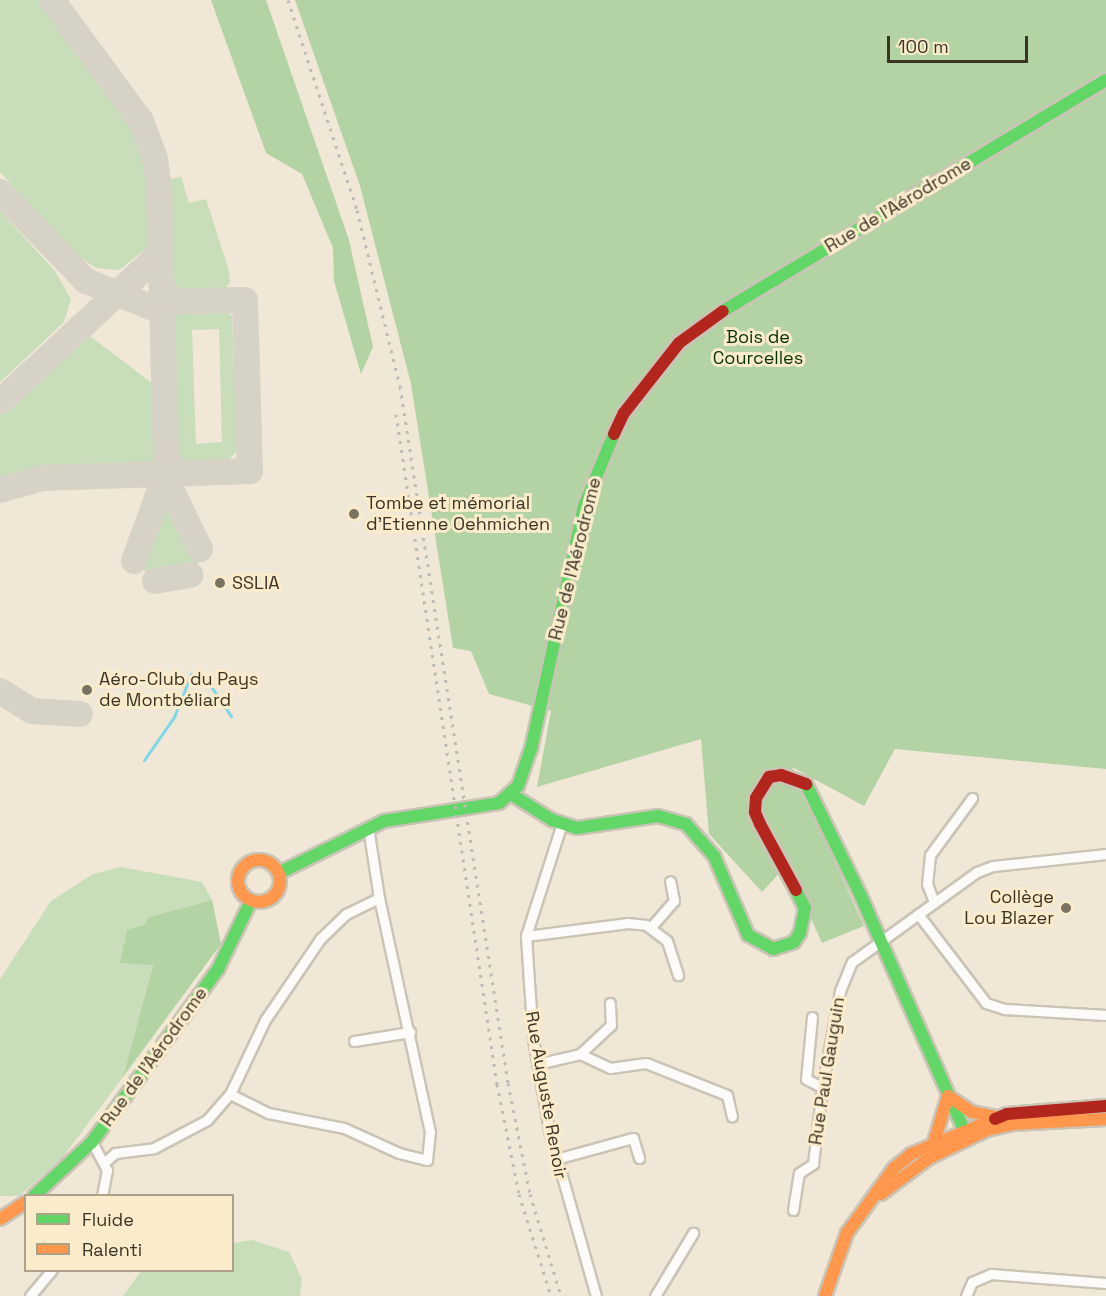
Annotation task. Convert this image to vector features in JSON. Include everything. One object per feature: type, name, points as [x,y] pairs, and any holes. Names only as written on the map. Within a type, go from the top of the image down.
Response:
[{"type":"street","name":"Rue de l'Aérodrome","points":[[511,794],[522,778],[531,749],[580,525],[597,467],[624,413],[668,354],[718,311],[861,230],[1106,80]]},
{"type":"street","points":[[279,873],[368,826],[395,818],[498,803],[511,794],[562,823],[588,828],[658,816],[686,824],[714,855],[748,935],[773,949],[784,947],[800,933],[805,908],[755,812],[760,786],[769,777],[793,777],[805,783],[819,805],[965,1133]]},
{"type":"street","points":[[934,902],[927,884],[930,855],[972,798]]},
{"type":"street","name":"Rue Auguste Renoir","points":[[562,823],[526,936],[537,1064],[555,1159],[596,1296]]},
{"type":"street","points":[[230,1094],[268,1113],[344,1128],[399,1153],[427,1160],[430,1132],[379,898],[368,826]]},
{"type":"street","points":[[879,939],[977,872],[993,866],[1106,854]]},
{"type":"street","points":[[259,859],[271,863],[279,873],[276,893],[265,902],[251,901],[237,885],[243,866],[259,859]]},
{"type":"street","points":[[651,927],[674,902],[670,881]]},
{"type":"street","points":[[105,1162],[115,1153],[154,1148],[183,1136],[207,1120],[230,1094],[265,1020],[320,939],[346,914],[379,898]]},
{"type":"street","name":"Rue de l'Aérodrome","points":[[36,1194],[92,1142],[218,969],[251,901]]},
{"type":"street","points":[[918,914],[986,1003],[1005,1009],[1106,1016]]},
{"type":"street","points":[[526,936],[628,923],[651,927],[667,941],[678,975]]},
{"type":"street","name":"Rue Paul Gauguin","points":[[794,1210],[799,1173],[813,1164],[822,1087],[846,972],[879,939]]},
{"type":"street","points":[[537,1064],[580,1054],[611,1025],[610,1003]]},
{"type":"street","points":[[812,1017],[806,1079],[822,1087]]},
{"type":"street","points":[[354,1041],[410,1032]]},
{"type":"street","points":[[580,1054],[610,1068],[646,1063],[728,1095],[732,1116]]},
{"type":"street","points":[[948,1096],[972,1112],[997,1117]]},
{"type":"street","points":[[934,1142],[948,1096]]},
{"type":"street","points":[[864,1208],[901,1176],[965,1133],[997,1117],[1028,1110],[1106,1106]]},
{"type":"street","points":[[825,1296],[837,1255],[864,1208],[894,1168],[934,1142],[1012,1124],[1106,1119]]},
{"type":"street","points":[[555,1159],[633,1138],[639,1158]]},
{"type":"street","points":[[92,1142],[105,1162],[106,1180],[102,1194]]},
{"type":"street","points":[[0,1219],[24,1203]]},
{"type":"street","points":[[655,1296],[693,1233]]},
{"type":"street","points":[[30,1296],[50,1272]]},
{"type":"street","points":[[966,1296],[972,1281],[992,1275],[1106,1283]]},
{"type":"green space","points":[[0,0],[41,0],[135,129],[151,182],[152,244],[119,270],[96,268],[74,253],[0,172]]},
{"type":"green space","points":[[211,0],[266,0],[349,240],[373,347],[361,374],[334,281],[333,248],[302,174],[266,153]]},
{"type":"green space","name":"Bois de Courcelles","points":[[295,0],[1106,0],[1106,769],[895,749],[864,806],[792,767],[864,926],[822,943],[787,865],[762,892],[709,834],[701,739],[537,787],[551,711],[489,694],[471,651],[453,648],[411,384],[360,186]]},
{"type":"green space","points":[[181,177],[189,203],[206,199],[229,271],[230,282],[224,290],[179,293],[169,287],[165,189],[171,179]]},
{"type":"green space","points":[[0,211],[55,271],[71,299],[64,322],[0,382]]},
{"type":"green space","points":[[220,306],[232,316],[237,451],[224,465],[183,466],[173,456],[169,318],[178,307]],"holes":[[[219,329],[222,442],[196,444],[192,330]]]},
{"type":"green space","points":[[90,336],[157,387],[159,448],[155,462],[146,467],[36,471],[0,481],[0,414],[46,370]]},
{"type":"green space","points":[[169,495],[196,549],[198,564],[194,571],[155,578],[146,574],[141,563]]},
{"type":"green space","points":[[121,867],[202,882],[212,900],[149,917],[153,964],[123,1077],[62,1158],[19,1196],[0,1196],[0,979],[51,901],[93,874]]},
{"type":"green space","points":[[212,900],[221,944],[123,1077],[153,965],[120,963],[127,930],[144,925],[149,917]]},
{"type":"green space","points":[[252,1240],[289,1252],[302,1279],[300,1296],[123,1296],[140,1272],[234,1272],[234,1243]]},
{"type":"waterway","points":[[144,760],[174,717],[191,674],[206,679],[231,716]]},
{"type":"taxiway","points":[[52,0],[141,121],[155,159],[159,187],[166,458],[177,473]]},
{"type":"taxiway","points":[[0,192],[86,281],[163,312],[172,302]]},
{"type":"taxiway","points":[[0,402],[161,253]]},
{"type":"taxiway","points":[[0,490],[42,478],[250,471],[245,300],[178,301],[166,296],[162,290]]},
{"type":"taxiway","points":[[134,561],[166,473]]},
{"type":"taxiway","points":[[166,479],[200,549]]},
{"type":"taxiway","points":[[155,581],[190,575]]},
{"type":"taxiway","points":[[0,691],[32,711],[80,714]]},
{"type":"railway","points":[[288,0],[357,210],[400,386],[508,1083],[530,1194],[561,1296]]},
{"type":"railway","points":[[396,414],[497,1084],[519,1194],[551,1296]]},
{"type":"traffic: fast","points":[[723,311],[1106,80]]},
{"type":"traffic: fast","points":[[279,873],[384,821],[499,803],[518,786],[531,749],[584,506],[614,434]]},
{"type":"traffic: fast","points":[[806,784],[860,894],[967,1137]]},
{"type":"traffic: fast","points":[[511,794],[552,820],[577,828],[658,816],[686,824],[714,856],[748,935],[773,949],[794,942],[800,933],[805,908],[796,890]]},
{"type":"traffic: fast","points":[[36,1194],[92,1142],[218,969],[251,901]]},
{"type":"traffic: slow","points":[[259,860],[267,861],[274,866],[279,873],[280,881],[279,889],[274,896],[267,901],[259,902],[251,901],[244,896],[239,889],[238,881],[239,873],[244,866],[251,861],[259,860]]},
{"type":"traffic: slow","points":[[934,1142],[948,1096],[972,1112],[996,1117]]},
{"type":"traffic: slow","points":[[825,1296],[847,1233],[894,1168],[911,1154],[995,1119]]},
{"type":"traffic: slow","points":[[881,1194],[929,1158],[987,1130],[1012,1124],[1106,1119]]},
{"type":"traffic: slow","points":[[0,1219],[24,1203]]},
{"type":"traffic: jam","points":[[614,434],[624,413],[679,343],[723,311]]},
{"type":"traffic: jam","points":[[796,890],[760,824],[755,812],[756,798],[769,777],[781,775],[806,784]]},
{"type":"traffic: jam","points":[[995,1119],[1007,1114],[1106,1106]]},
{"type":"place","name":"Tombe et mémorial d'Etienne Oehmichen","points":[[354,514]]},
{"type":"place","name":"SSLIA","points":[[220,583]]},
{"type":"place","name":"Aéro-Club du Pays de Montbéliard","points":[[87,690]]},
{"type":"place","name":"Collège Lou Blazer","points":[[1066,908]]}]
